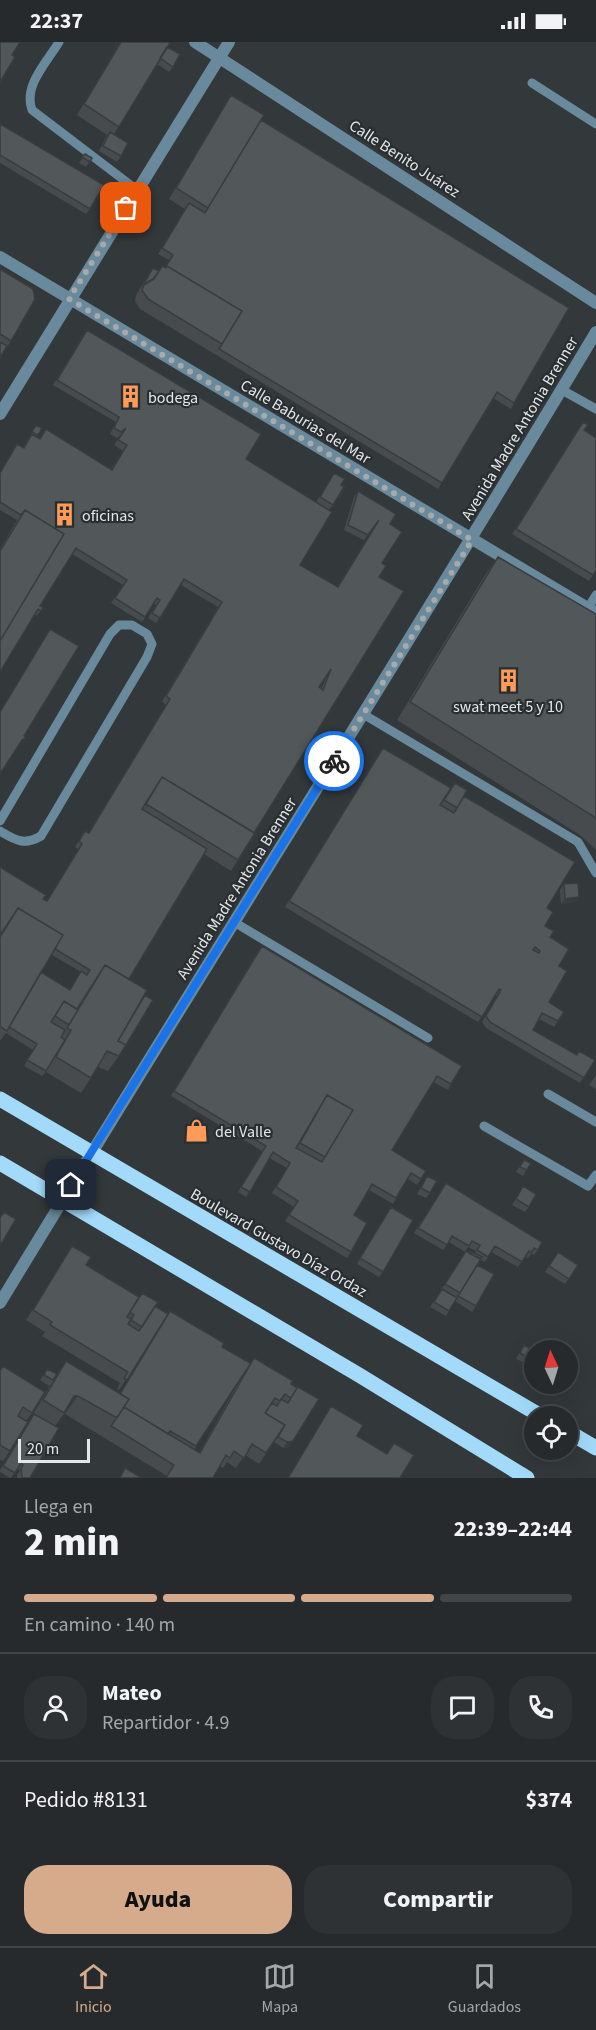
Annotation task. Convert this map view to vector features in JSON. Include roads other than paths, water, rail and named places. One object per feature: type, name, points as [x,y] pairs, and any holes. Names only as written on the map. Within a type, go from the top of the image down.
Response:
[{"type":"main road","name":"Boulevard Gustavo Díaz Ordaz","points":[[0,1099],[524,1406]]},
{"type":"main road","points":[[0,1163],[359,1375],[527,1478]]},
{"type":"main road","points":[[578,1437],[596,1448]]},
{"type":"street","name":"Calle Benito Juárez","points":[[195,42],[596,303]]},
{"type":"street","points":[[0,414],[229,42]]},
{"type":"street","name":"Calle Baburias del Mar","points":[[0,257],[592,610]]},
{"type":"street","name":"Avenida Madre Antonia Brenner","points":[[0,1303],[90,1153],[472,540],[596,332]]},
{"type":"lane","points":[[59,42],[32,85],[29,95],[32,110],[137,190]]},
{"type":"lane","points":[[532,83],[596,124]]},
{"type":"lane","points":[[562,390],[596,409]]},
{"type":"lane","points":[[592,610],[596,595]]},
{"type":"lane","points":[[0,820],[110,634],[119,626],[132,625],[147,634],[152,644],[147,657],[41,836],[32,841],[20,842],[0,831]]},
{"type":"lane","points":[[363,714],[578,842],[596,873]]},
{"type":"lane","points":[[234,922],[428,1038]]},
{"type":"lane","points":[[548,1094],[596,1122]]},
{"type":"lane","points":[[484,1126],[588,1186],[596,1175]]},
{"type":"place","name":"bodega","points":[[130,397]]},
{"type":"place","name":"oficinas","points":[[64,515]]},
{"type":"place","name":"swat meet 5 y 10","points":[[508,681]]},
{"type":"place","name":"del Valle","points":[[197,1131]]}]
